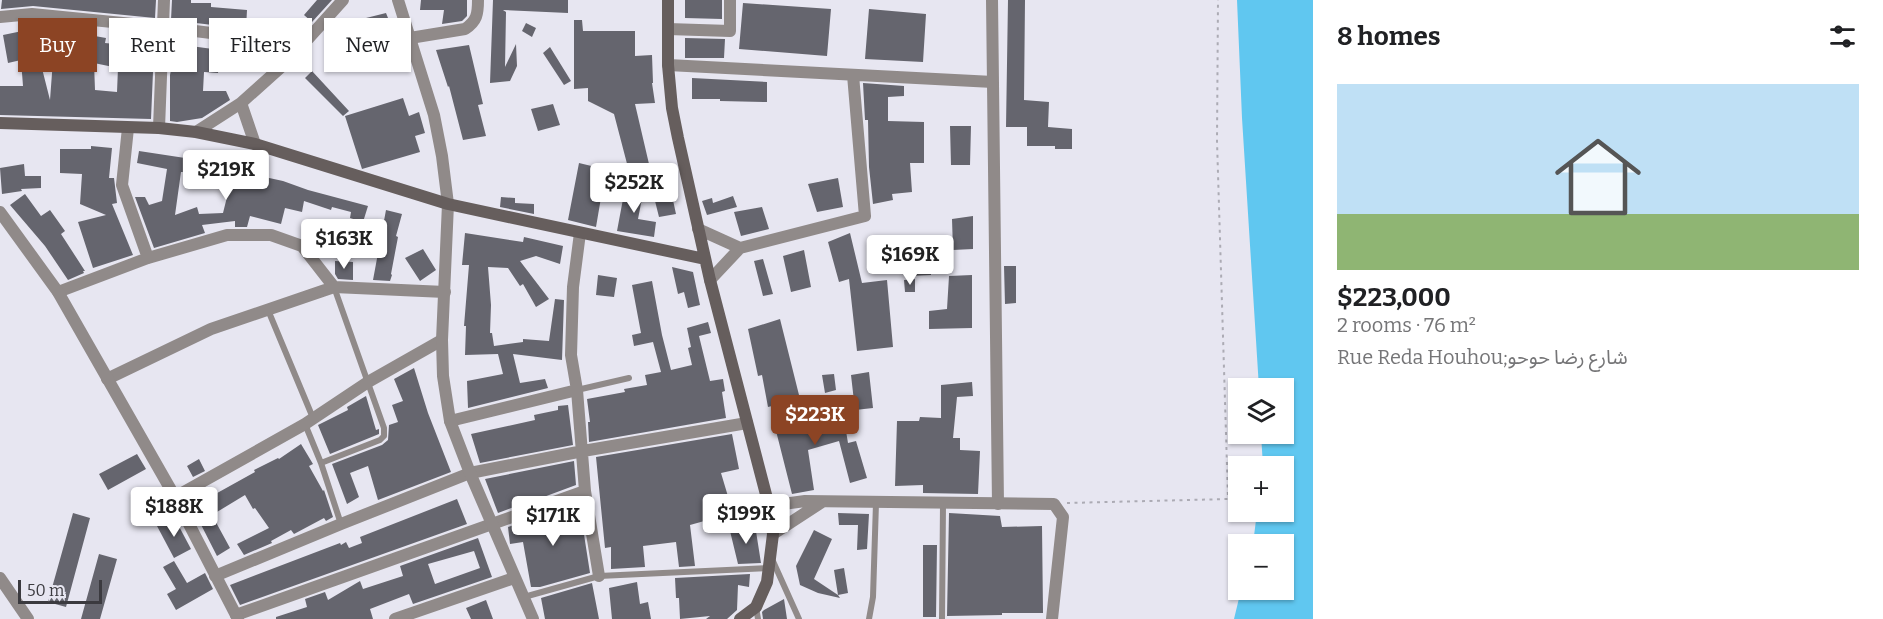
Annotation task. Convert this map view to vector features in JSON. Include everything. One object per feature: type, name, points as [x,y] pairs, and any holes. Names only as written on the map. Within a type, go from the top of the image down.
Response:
[{"type":"main road","points":[[668,0],[668,65],[672,108],[705,259],[769,506],[773,534],[767,582],[757,613],[740,619]]},
{"type":"main road","points":[[0,123],[196,132],[255,144],[448,204],[705,259]]},
{"type":"street","points":[[163,18],[164,0]]},
{"type":"street","points":[[312,34],[343,0]]},
{"type":"street","points":[[398,0],[404,18]]},
{"type":"street","points":[[411,38],[465,29],[477,17],[478,0]]},
{"type":"street","points":[[668,29],[730,31],[730,0]]},
{"type":"street","points":[[992,0],[998,504]]},
{"type":"street","points":[[0,17],[32,14],[109,22]]},
{"type":"street","points":[[411,41],[434,115],[448,204],[442,340],[443,376],[450,421],[532,619]]},
{"type":"street","points":[[668,65],[993,82]]},
{"type":"street","points":[[159,129],[161,72]]},
{"type":"street","points":[[196,132],[241,103],[276,72]]},
{"type":"street","points":[[710,280],[740,248],[865,216],[853,75]]},
{"type":"street","points":[[241,103],[255,144]]},
{"type":"street","points":[[128,128],[122,185],[148,258]]},
{"type":"street","points":[[0,212],[58,292],[175,497],[237,617],[585,491]]},
{"type":"street","points":[[698,229],[740,248]]},
{"type":"street","points":[[580,233],[573,287],[571,355],[577,390],[585,491],[598,576]]},
{"type":"street","points":[[58,292],[148,258],[227,235],[271,235],[302,246],[334,287]]},
{"type":"street","points":[[106,379],[211,328],[334,287],[445,292]]},
{"type":"street","points":[[175,497],[309,421],[368,382],[442,340]]},
{"type":"street","points":[[450,421],[577,390]]},
{"type":"street","points":[[215,576],[470,473],[747,423]]},
{"type":"street","points":[[769,506],[790,502],[1054,504],[1063,518],[1052,619]]},
{"type":"street","points":[[773,534],[822,502]]},
{"type":"street","points":[[0,578],[28,619]]},
{"type":"street","points":[[395,619],[514,578]]},
{"type":"lane","points":[[321,463],[380,440],[384,436],[384,428],[334,287]]},
{"type":"lane","points":[[268,310],[309,421],[341,524]]},
{"type":"lane","points":[[577,390],[629,378]]},
{"type":"lane","points":[[869,619],[873,597],[876,503]]},
{"type":"lane","points":[[942,619],[943,504]]},
{"type":"lane","points":[[524,597],[598,576],[770,562],[799,619]]},
{"type":"path","points":[[1054,504],[1228,499],[1217,141],[1218,0]]},
{"type":"water","points":[[1237,0],[1313,0],[1313,619],[1234,619],[1239,600],[1294,600],[1294,534],[1254,534],[1256,522],[1294,522],[1294,456],[1262,456],[1262,444],[1294,444],[1294,378],[1258,378]]},
{"type":"building","points":[[2,0],[156,0],[155,18],[33,6],[1,9]]},
{"type":"building","points":[[172,0],[191,0],[191,3],[211,3],[211,7],[247,10],[247,18],[209,18],[209,25],[197,23],[197,18],[171,18]]},
{"type":"building","points":[[317,0],[332,0],[312,22],[312,18],[304,15]]},
{"type":"building","points":[[421,0],[467,0],[467,16],[462,21],[442,24],[444,10],[420,10]]},
{"type":"building","points":[[493,0],[568,0],[568,13],[503,10],[506,12],[505,67],[516,44],[517,66],[510,81],[490,83]]},
{"type":"building","points":[[685,0],[722,0],[722,19],[685,18]]},
{"type":"building","points":[[1008,0],[1025,0],[1024,100],[1049,102],[1048,127],[1072,129],[1072,149],[1055,149],[1055,146],[1027,146],[1027,127],[1006,127]]},
{"type":"building","points":[[743,3],[831,9],[827,56],[739,49]]},
{"type":"building","points":[[869,9],[926,14],[923,62],[865,59]]},
{"type":"building","points":[[386,13],[388,18],[366,18]]},
{"type":"building","points":[[574,20],[582,20],[583,31],[635,31],[635,56],[652,55],[655,103],[635,104],[649,164],[647,175],[631,179],[614,114],[588,101],[588,88],[574,89]]},
{"type":"building","points":[[526,23],[536,28],[532,37],[522,31]]},
{"type":"building","points":[[18,32],[18,61],[8,63],[3,35]]},
{"type":"building","points":[[97,36],[106,38],[105,43],[109,43],[109,66],[97,64]]},
{"type":"building","points":[[685,38],[725,39],[724,58],[685,58]]},
{"type":"building","points":[[469,45],[483,104],[478,105],[486,136],[463,140],[449,86],[436,50]]},
{"type":"building","points":[[197,47],[209,48],[209,72],[218,73],[204,72],[203,91],[226,91],[230,100],[202,118],[170,121],[171,72],[197,72]]},
{"type":"building","points":[[550,47],[571,81],[564,85],[543,53]]},
{"type":"building","points":[[312,71],[349,111],[343,116],[305,78]]},
{"type":"building","points":[[22,72],[43,72],[50,100],[52,72],[94,72],[95,90],[117,92],[118,72],[153,72],[151,119],[0,115],[0,86],[23,86]]},
{"type":"building","points":[[692,78],[767,82],[767,102],[692,99]]},
{"type":"building","points":[[863,83],[904,86],[904,96],[888,97],[888,121],[924,122],[924,163],[910,163],[912,192],[892,194],[893,200],[873,204],[868,120],[865,120]]},
{"type":"building","points":[[403,98],[409,116],[419,112],[425,133],[415,136],[420,152],[362,169],[345,116]]},
{"type":"building","points":[[553,104],[560,125],[538,131],[531,109]]},
{"type":"building","points":[[950,126],[971,126],[970,165],[951,165]]},
{"type":"building","points":[[91,146],[112,148],[109,178],[114,178],[117,203],[112,204],[133,255],[93,268],[78,222],[106,215],[80,204],[82,174],[60,173],[60,149],[91,149]]},
{"type":"building","points":[[139,151],[185,158],[185,160],[202,165],[199,174],[181,172],[175,215],[197,207],[199,214],[223,213],[231,181],[208,174],[210,164],[283,181],[368,206],[363,222],[350,218],[351,212],[332,207],[331,210],[304,201],[302,212],[285,208],[281,224],[250,216],[247,227],[235,227],[235,221],[202,225],[205,233],[154,248],[135,197],[145,197],[149,205],[162,201],[167,169],[137,163]]},
{"type":"building","points":[[579,163],[608,170],[596,227],[568,220]]},
{"type":"building","points":[[24,164],[25,176],[41,176],[41,188],[21,189],[22,191],[2,194],[0,168]]},
{"type":"building","points":[[838,178],[843,207],[817,212],[808,184]]},
{"type":"building","points":[[626,183],[644,188],[638,219],[656,222],[654,237],[617,231]]},
{"type":"building","points":[[671,191],[676,214],[659,217],[653,193]]},
{"type":"building","points":[[25,194],[41,216],[50,210],[65,231],[61,234],[85,271],[84,273],[68,280],[45,246],[10,205]]},
{"type":"building","points":[[733,196],[737,207],[707,215],[702,201],[712,198],[713,203]]},
{"type":"building","points":[[501,197],[515,198],[515,203],[534,204],[534,214],[500,207]]},
{"type":"building","points":[[762,207],[769,229],[741,236],[734,212]]},
{"type":"building","points":[[386,210],[402,214],[396,236],[398,237],[392,275],[390,281],[373,280]]},
{"type":"building","points":[[973,216],[973,249],[953,250],[952,219]]},
{"type":"building","points":[[465,233],[523,242],[524,237],[563,246],[560,264],[536,256],[520,261],[549,299],[536,307],[523,284],[520,286],[508,268],[488,267],[491,305],[490,333],[492,333],[494,346],[523,342],[523,339],[549,341],[555,299],[564,300],[562,360],[513,354],[520,383],[545,379],[548,388],[468,408],[467,381],[503,374],[498,354],[465,355],[466,326],[464,326],[469,265],[462,265]]},
{"type":"building","points":[[850,233],[862,283],[887,280],[893,347],[857,351],[849,279],[839,282],[828,242]]},
{"type":"building","points":[[423,249],[436,270],[420,281],[405,258]]},
{"type":"building","points":[[804,250],[811,287],[791,292],[783,256]]},
{"type":"building","points":[[763,259],[773,294],[763,296],[754,261]]},
{"type":"building","points":[[931,259],[931,275],[908,276],[907,260]]},
{"type":"building","points":[[335,261],[353,262],[353,280],[338,279],[335,274]]},
{"type":"building","points":[[1004,266],[1016,266],[1016,303],[1005,304]]},
{"type":"building","points":[[672,267],[693,272],[700,305],[688,308],[684,292],[678,294]]},
{"type":"building","points":[[598,275],[617,278],[614,297],[596,295]]},
{"type":"building","points":[[972,275],[972,328],[929,329],[929,311],[947,309],[949,276]]},
{"type":"building","points":[[915,279],[915,292],[905,292],[904,280]]},
{"type":"building","points":[[652,281],[671,370],[692,365],[687,328],[708,322],[711,333],[699,336],[710,381],[723,379],[725,391],[722,392],[726,418],[589,442],[588,422],[590,422],[587,399],[625,392],[624,389],[647,385],[645,375],[661,372],[653,342],[634,346],[632,335],[641,333],[632,285]]},
{"type":"building","points":[[780,319],[800,399],[768,407],[762,375],[758,376],[748,329]]},
{"type":"building","points":[[414,368],[428,413],[451,472],[378,500],[368,466],[350,473],[359,497],[347,504],[332,464],[382,445],[388,440],[389,425],[398,422],[392,405],[403,401],[394,379]]},
{"type":"building","points":[[869,372],[873,408],[855,410],[851,375]]},
{"type":"building","points":[[834,374],[836,390],[825,393],[822,375]]},
{"type":"building","points":[[972,382],[973,396],[957,397],[953,438],[960,438],[960,450],[980,451],[978,494],[923,493],[923,485],[895,486],[897,421],[919,421],[920,417],[941,418],[941,385]]},
{"type":"building","points":[[366,396],[379,434],[330,454],[318,425],[348,410],[347,407]]},
{"type":"building","points":[[838,403],[843,432],[846,431],[848,443],[856,441],[867,478],[850,483],[839,441],[808,450],[814,490],[792,494],[774,423],[801,414],[802,417],[827,410],[827,406]]},
{"type":"building","points":[[568,405],[573,445],[480,463],[471,434],[535,420],[534,415],[558,410],[558,406]]},
{"type":"building","points":[[732,434],[739,469],[721,473],[733,513],[690,525],[695,566],[679,567],[676,542],[643,546],[645,567],[611,569],[611,547],[605,548],[596,457]]},
{"type":"building","points":[[301,444],[313,464],[309,466],[324,490],[333,517],[326,521],[324,518],[294,534],[291,530],[271,541],[272,543],[244,555],[237,544],[269,528],[245,495],[212,515],[230,548],[217,556],[192,507],[255,472],[254,470],[279,459]]},
{"type":"building","points":[[137,454],[146,469],[108,490],[99,474]]},
{"type":"building","points":[[199,459],[205,471],[193,477],[187,466]]},
{"type":"building","points":[[574,461],[576,485],[514,505],[498,513],[485,479]]},
{"type":"building","points":[[457,499],[467,524],[240,605],[230,585],[340,543],[341,545],[346,542],[349,548],[362,543],[360,537]]},
{"type":"building","points":[[568,507],[568,510],[580,509],[590,573],[540,587],[531,587],[523,542],[510,544],[508,527]]},
{"type":"building","points":[[73,513],[90,518],[66,607],[48,602]]},
{"type":"building","points":[[838,513],[869,514],[867,549],[857,550],[858,525],[839,525]]},
{"type":"building","points":[[949,513],[1000,516],[1002,527],[1042,526],[1043,613],[947,616]]},
{"type":"building","points":[[174,517],[191,549],[174,558],[157,526]]},
{"type":"building","points":[[755,525],[761,563],[738,564],[730,531]]},
{"type":"building","points":[[814,530],[832,539],[814,579],[840,598],[818,593],[800,585],[796,566]]},
{"type":"building","points":[[478,538],[492,577],[413,604],[409,594],[370,609],[373,619],[276,619],[276,617],[307,607],[305,599],[325,592],[328,600],[360,581],[363,589],[403,576],[400,566]],"holes":[[[474,551],[480,568],[435,584],[428,564]]]},
{"type":"building","points":[[923,545],[937,545],[936,617],[923,617]]},
{"type":"building","points":[[99,554],[117,559],[100,619],[81,619]]},
{"type":"building","points":[[174,561],[187,583],[205,573],[213,589],[176,610],[167,594],[176,589],[163,567]]},
{"type":"building","points":[[844,568],[848,593],[838,595],[834,570]]},
{"type":"building","points":[[750,574],[749,587],[738,585],[737,610],[727,619],[706,619],[710,616],[680,619],[675,578]]},
{"type":"building","points":[[637,582],[640,604],[648,602],[651,619],[612,619],[609,588]]},
{"type":"building","points":[[592,583],[599,619],[545,619],[541,598]]},
{"type":"building","points":[[784,599],[787,619],[763,619],[764,610]]},
{"type":"building","points":[[486,600],[493,619],[471,619],[466,608]]}]
